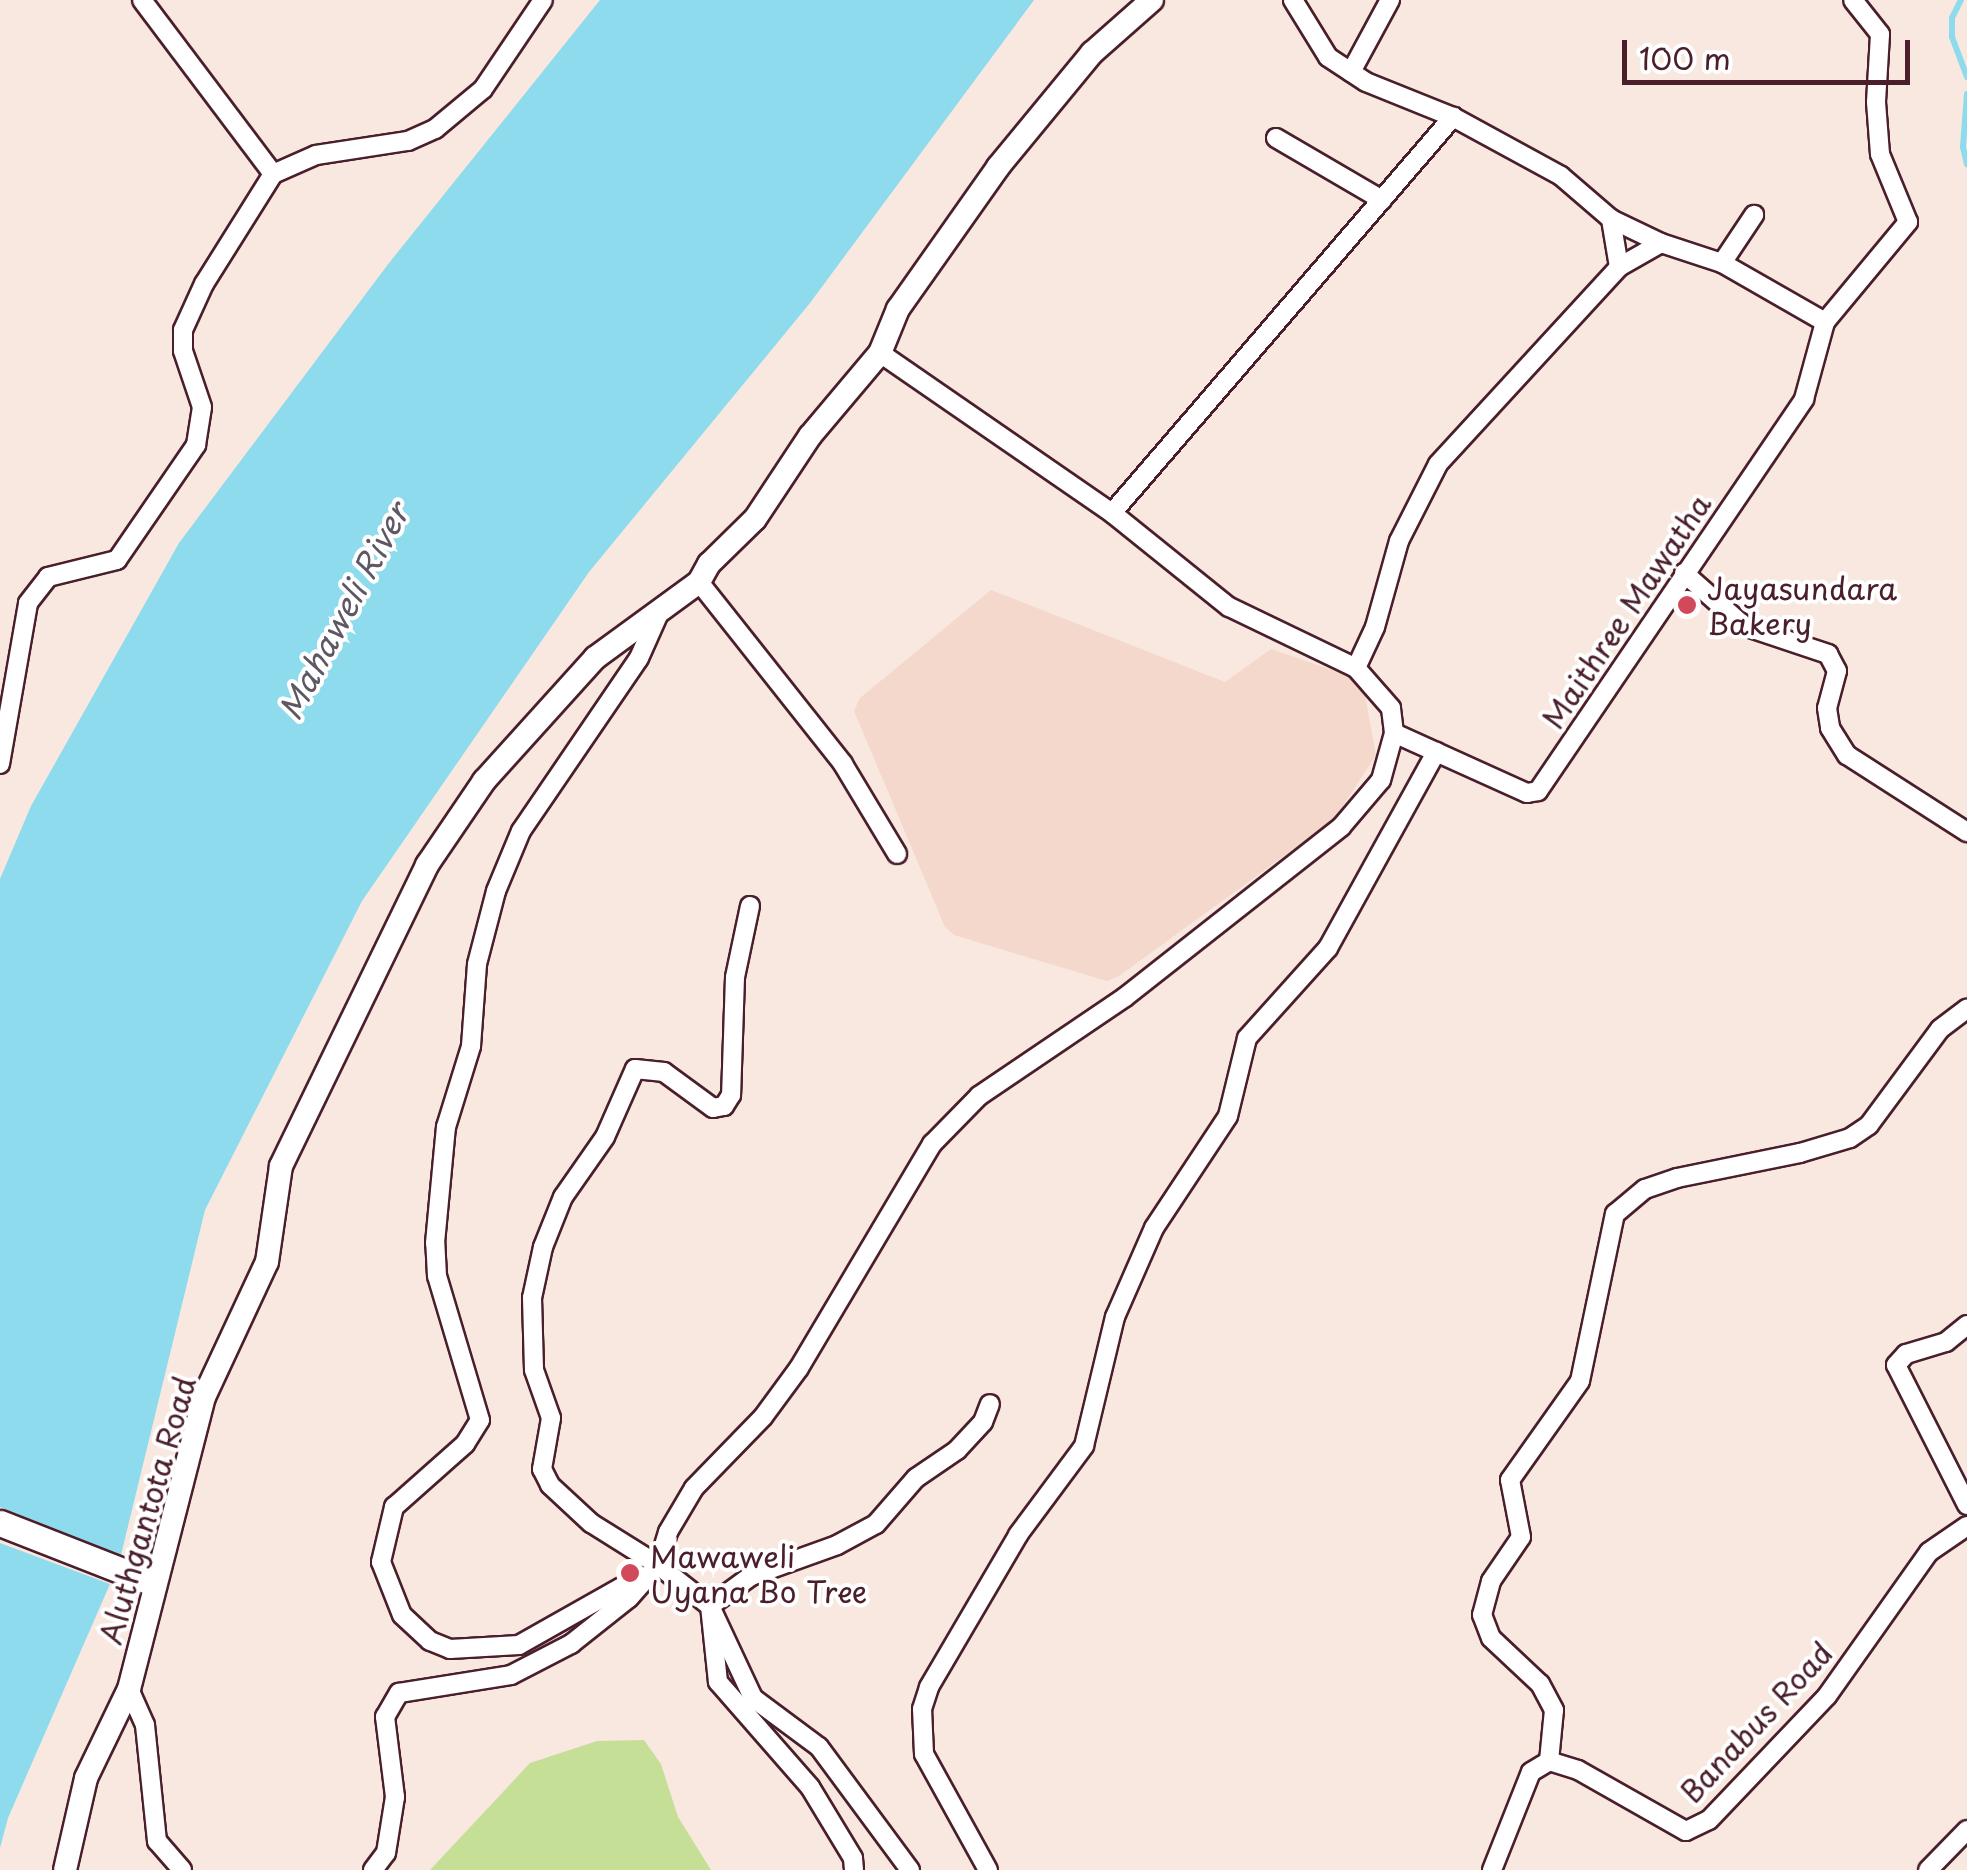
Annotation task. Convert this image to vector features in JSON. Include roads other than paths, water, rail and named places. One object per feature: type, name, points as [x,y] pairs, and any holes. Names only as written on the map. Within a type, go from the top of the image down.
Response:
[{"type":"main road","points":[[0,1523],[153,1583]]},
{"type":"street","points":[[142,0],[273,174]]},
{"type":"street","points":[[0,764],[28,603],[48,577],[117,560],[196,444],[202,407],[183,351],[184,330],[204,284],[273,174],[316,155],[408,142],[435,129],[483,90],[542,0]]},
{"type":"street","name":"Aluthgantota Road","points":[[65,1870],[86,1778],[129,1688],[204,1397],[267,1262],[281,1166],[428,865],[476,794],[595,658],[699,582],[709,564],[756,519],[810,436],[880,352],[898,310],[998,166],[1092,53],[1152,0]]},
{"type":"street","points":[[1293,0],[1328,58],[1350,72],[1453,117],[1561,176],[1612,218],[1661,243],[1722,263],[1826,322],[1908,222],[1880,154],[1876,102],[1880,34],[1853,0]]},
{"type":"street","points":[[1350,72],[1390,0]]},
{"type":"street","points":[[1112,513],[1453,117]]},
{"type":"street","points":[[1276,138],[1382,200]]},
{"type":"street","points":[[1722,263],[1754,215]]},
{"type":"street","points":[[1612,218],[1619,267]]},
{"type":"street","points":[[1356,668],[1375,628],[1400,541],[1438,464],[1619,267],[1661,243]]},
{"type":"street","name":"Maithree Mawatha","points":[[1394,733],[1527,794],[1538,792],[1804,398],[1826,322]]},
{"type":"street","points":[[372,1870],[386,1854],[394,1797],[385,1717],[399,1693],[512,1675],[572,1644],[630,1598],[658,1565],[668,1532],[694,1488],[762,1417],[798,1368],[932,1144],[979,1096],[1125,997],[1341,827],[1381,780],[1394,733],[1390,708],[1356,668],[1229,606],[1112,513],[880,352]]},
{"type":"street","points":[[1684,572],[1744,626],[1828,654],[1837,671],[1827,708],[1830,728],[1847,754],[1967,832]]},
{"type":"street","points":[[699,582],[843,764],[897,854]]},
{"type":"street","points":[[658,1565],[597,1604],[519,1645],[450,1649],[430,1641],[402,1615],[381,1562],[394,1507],[465,1444],[480,1420],[437,1276],[434,1243],[446,1127],[471,1046],[477,964],[496,891],[521,832],[640,658],[663,605]]},
{"type":"street","points":[[988,1870],[924,1754],[922,1710],[929,1687],[1018,1535],[1084,1446],[1115,1316],[1154,1228],[1228,1116],[1248,1038],[1328,948],[1436,752]]},
{"type":"street","points":[[750,906],[735,976],[731,1095],[724,1106],[712,1108],[664,1072],[635,1069],[605,1137],[564,1197],[543,1247],[532,1298],[534,1370],[551,1418],[542,1469],[550,1485],[590,1523],[658,1565],[710,1606],[753,1698],[818,1747],[910,1870]]},
{"type":"street","points":[[1492,1870],[1531,1772],[1549,1761],[1554,1710],[1540,1684],[1491,1638],[1482,1615],[1490,1581],[1521,1537],[1510,1480],[1580,1381],[1615,1214],[1644,1190],[1677,1178],[1800,1154],[1850,1138],[1869,1125],[1940,1029],[1967,1009]]},
{"type":"street","points":[[1967,1325],[1946,1342],[1906,1354],[1896,1365],[1967,1505]]},
{"type":"street","points":[[710,1606],[751,1576],[837,1544],[876,1524],[916,1478],[957,1450],[984,1422],[990,1404]]},
{"type":"street","name":"Banabus Road","points":[[1549,1761],[1578,1770],[1686,1832],[1709,1820],[1827,1696],[1930,1552],[1967,1526]]},
{"type":"street","points":[[710,1606],[718,1682],[810,1787],[853,1858],[854,1870]]},
{"type":"street","points":[[129,1688],[145,1725],[157,1841],[182,1870]]},
{"type":"street","points":[[1928,1870],[1967,1830]]},
{"type":"water","name":"Mahaweli River","points":[[600,0],[1034,0],[810,303],[589,572],[362,901],[205,1210],[121,1555],[0,1507],[0,879],[31,806],[179,543],[389,263]]},
{"type":"water","points":[[0,1543],[110,1584],[8,1818],[0,1848]]},
{"type":"waterway","points":[[1961,0],[1952,18],[1952,37],[1967,77]]},
{"type":"waterway","points":[[1967,94],[1963,147],[1967,165]]},
{"type":"place","name":"Jayasundara Bakery","points":[[1687,605]]},
{"type":"place","name":"Mawaweli Uyana Bo Tree","points":[[630,1573]]}]
